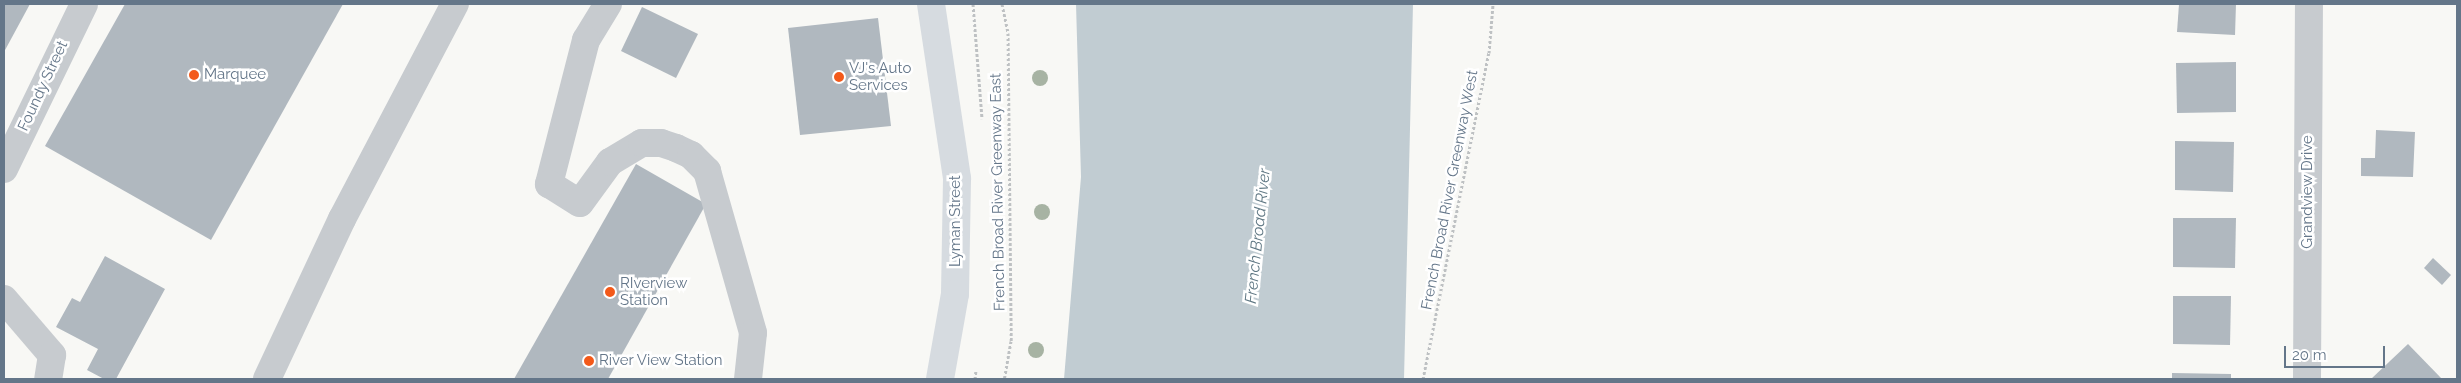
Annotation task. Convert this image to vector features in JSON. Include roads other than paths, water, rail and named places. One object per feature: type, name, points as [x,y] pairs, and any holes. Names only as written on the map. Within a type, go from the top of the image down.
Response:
[{"type":"main road","name":"Lyman Street","points":[[931,4],[958,179],[955,294],[940,379]]},
{"type":"street","name":"Foundy Street","points":[[4,169],[84,4]]},
{"type":"street","points":[[268,379],[342,219],[455,4]]},
{"type":"street","points":[[608,4],[586,40],[549,184],[580,203],[610,162],[642,143],[661,143],[691,155],[706,170],[717,198],[728,253],[753,333],[748,379]]},
{"type":"street","name":"Grandview Drive","points":[[2307,379],[2309,4]]},
{"type":"street","points":[[4,299],[52,355],[48,379]]},
{"type":"water","name":"French Broad River","points":[[1076,4],[1413,4],[1404,379],[1064,379],[1081,177]]},
{"type":"place","name":"Marquee","points":[[194,75]]},
{"type":"place","name":"VJ's Auto Services","points":[[839,77]]},
{"type":"place","name":"RIverview Station","points":[[610,292]]},
{"type":"place","name":"River View Station","points":[[589,361]]}]
